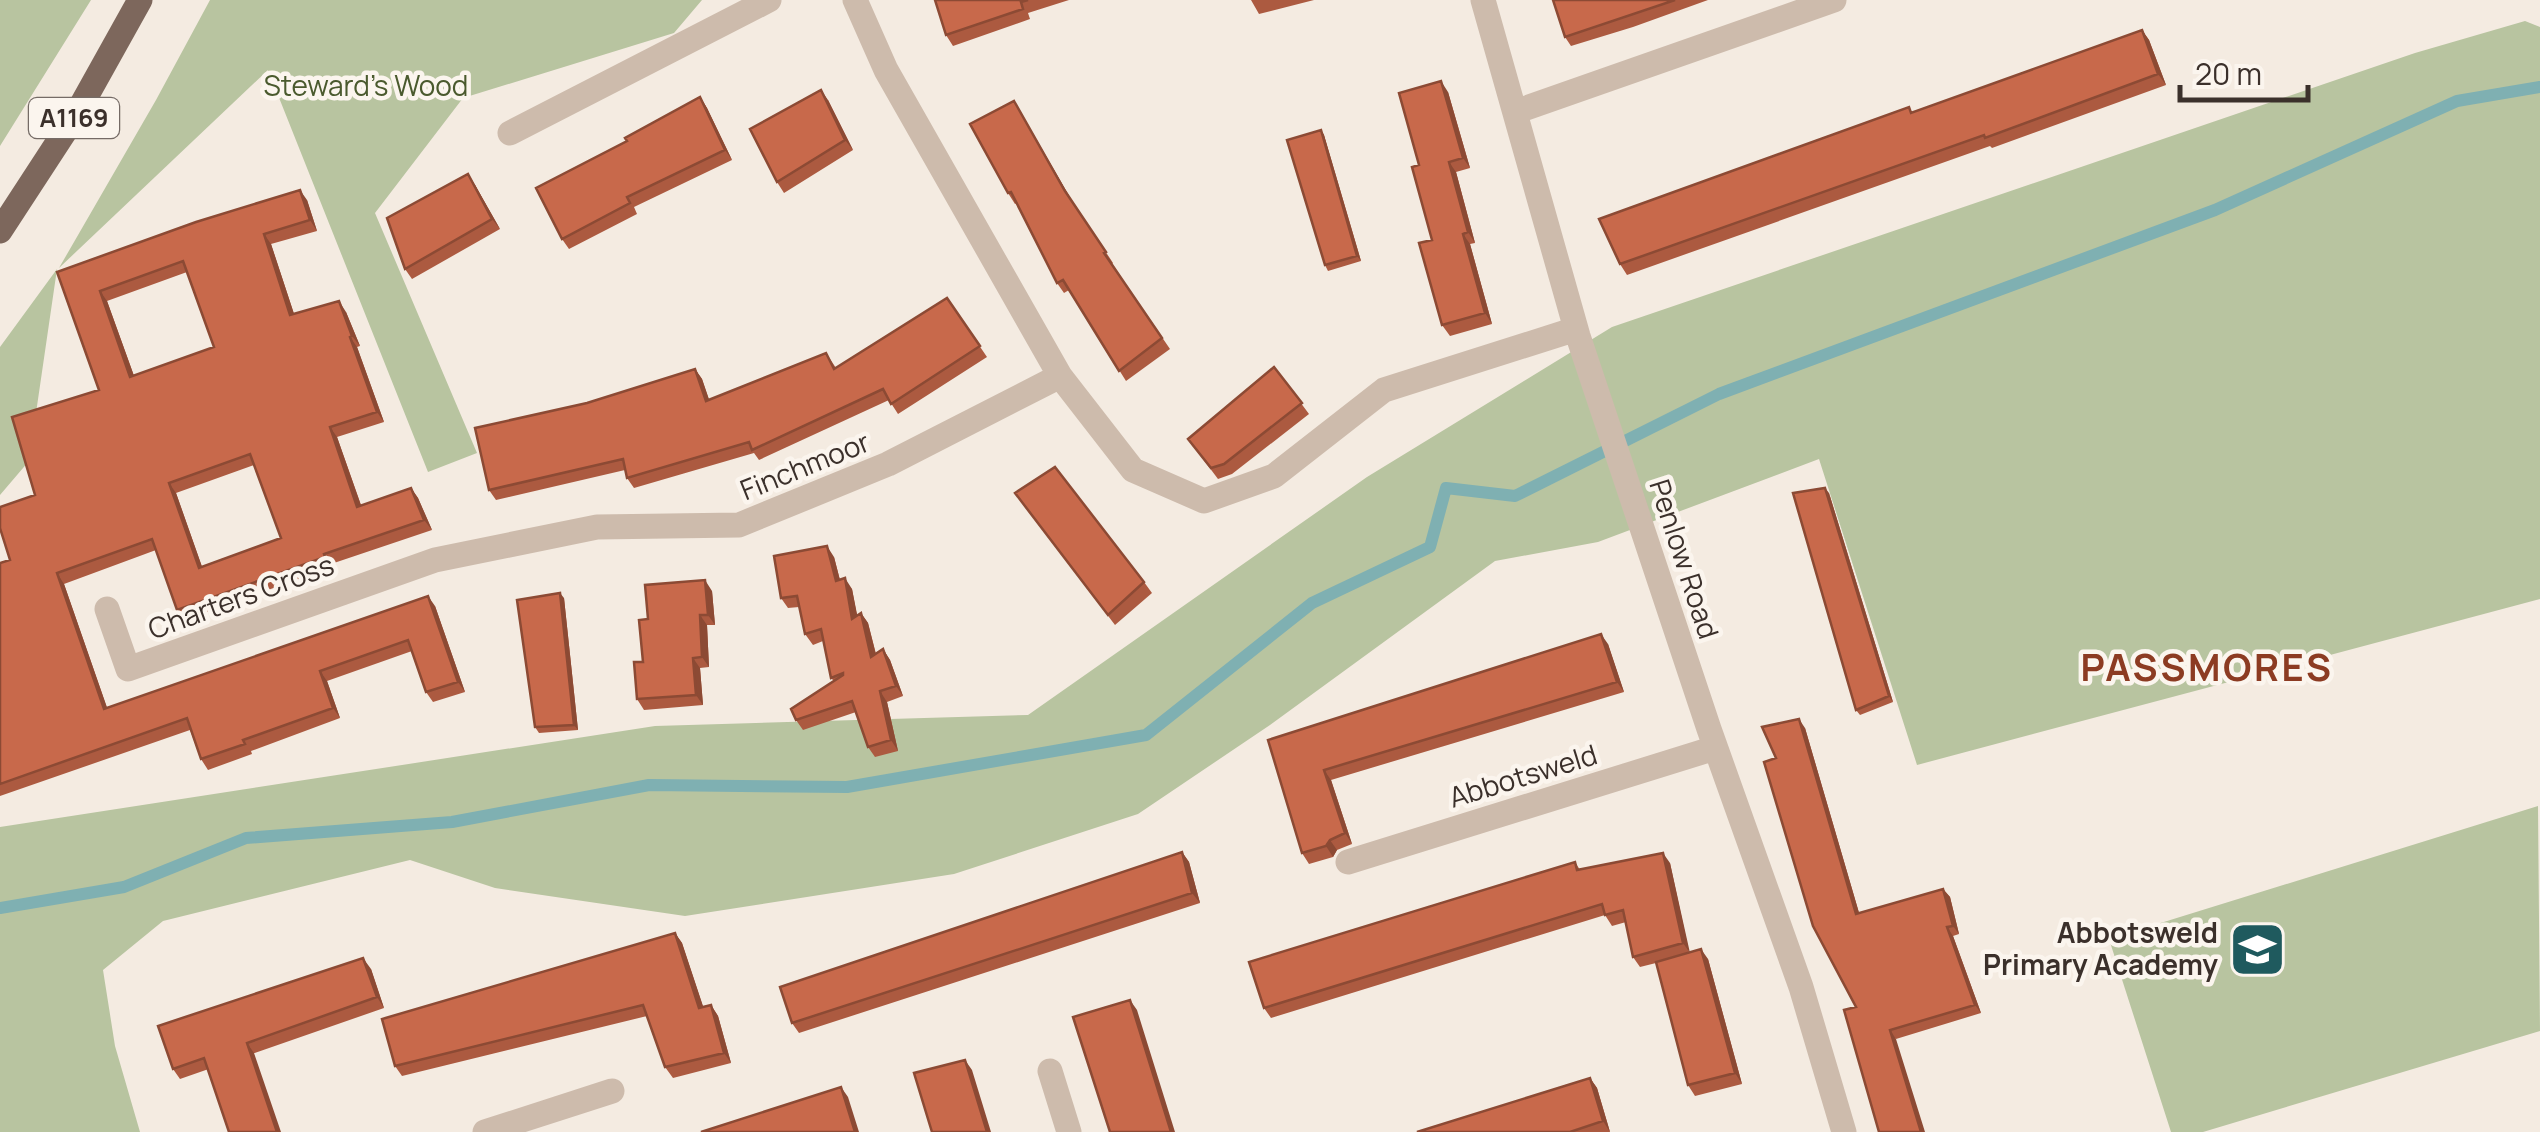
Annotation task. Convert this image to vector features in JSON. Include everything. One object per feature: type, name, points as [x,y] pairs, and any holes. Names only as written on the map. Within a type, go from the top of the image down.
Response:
[{"type":"main road","name":"A1169","points":[[0,231],[78,113],[140,0]]},
{"type":"street","points":[[510,133],[769,0]]},
{"type":"street","points":[[855,0],[886,70],[1060,376],[1133,470],[1204,502],[1274,476],[1384,390],[1576,329]]},
{"type":"street","name":"Penlow Road","points":[[1483,0],[1576,329],[1715,748],[1801,987],[1837,1130]]},
{"type":"street","points":[[1515,112],[1834,0]]},
{"type":"street","name":"Finchmoor","points":[[435,560],[597,527],[738,525],[888,464],[1060,376]]},
{"type":"street","name":"Charters Cross","points":[[107,609],[128,669],[435,560]]},
{"type":"street","name":"Abbotsweld","points":[[1348,862],[1715,748]]},
{"type":"street","points":[[1050,1071],[1069,1132]]},
{"type":"street","points":[[484,1132],[612,1091]]},
{"type":"green space","points":[[0,0],[91,0],[0,146]]},
{"type":"green space","name":"Steward's Wood","points":[[210,0],[702,0],[674,33],[463,98],[375,213],[477,453],[428,472],[268,70],[59,268]]},
{"type":"green space","points":[[2525,21],[2540,27],[2540,599],[1917,765],[1819,459],[1598,542],[1495,561],[1270,725],[1138,814],[954,874],[685,916],[495,888],[410,860],[163,921],[103,970],[115,1046],[140,1132],[0,1132],[0,827],[655,726],[1028,715],[1367,477],[1612,327],[2415,53]]},
{"type":"green space","points":[[57,269],[29,461],[0,495],[0,347]]},
{"type":"green space","points":[[2538,806],[2540,1031],[2203,1132],[2171,1132],[2109,939]]},
{"type":"building","points":[[935,0],[1028,0],[1021,2],[1023,9],[946,35]]},
{"type":"building","points":[[1553,0],[1675,0],[1565,37]]},
{"type":"building","points":[[2142,30],[2158,74],[1985,138],[1984,135],[1620,264],[1599,219],[1909,107],[1911,113]]},
{"type":"building","points":[[1441,81],[1463,158],[1449,162],[1468,232],[1463,234],[1485,313],[1442,325],[1419,243],[1432,240],[1412,167],[1419,165],[1399,93]]},
{"type":"building","points":[[821,90],[845,140],[777,182],[750,129]]},
{"type":"building","points":[[700,97],[725,150],[627,197],[630,203],[562,239],[536,188],[627,141],[625,138]]},
{"type":"building","points":[[1014,101],[1065,191],[1162,338],[1119,371],[1063,280],[1057,283],[1011,192],[1008,193],[970,124]]},
{"type":"building","points":[[1321,130],[1357,256],[1325,265],[1287,140]]},
{"type":"building","points":[[468,174],[492,219],[405,269],[387,218]]},
{"type":"building","points":[[300,190],[310,220],[264,234],[290,315],[339,301],[352,336],[377,412],[330,427],[357,507],[411,488],[424,520],[177,610],[152,539],[57,573],[104,709],[428,596],[458,682],[426,692],[408,640],[320,671],[333,708],[243,740],[245,744],[201,759],[187,718],[0,784],[0,563],[10,560],[0,528],[0,507],[35,495],[12,417],[99,390],[57,272]],"holes":[[[183,261],[214,347],[130,377],[100,291]],[[250,454],[281,538],[199,568],[169,483]]]},
{"type":"building","points":[[947,298],[980,346],[891,404],[883,389],[752,450],[749,442],[627,478],[623,459],[489,490],[475,428],[587,403],[695,369],[706,401],[826,353],[834,369]]},
{"type":"building","points":[[1274,367],[1302,403],[1224,464],[1211,468],[1188,439]]},
{"type":"building","points":[[1055,467],[1144,582],[1108,615],[1015,493]]},
{"type":"building","points":[[1825,488],[1889,696],[1856,710],[1793,493]]},
{"type":"building","points":[[827,546],[836,581],[845,578],[852,619],[861,613],[871,657],[883,649],[896,686],[880,691],[891,740],[868,747],[852,701],[796,720],[791,709],[843,673],[831,678],[821,629],[805,634],[797,596],[781,598],[774,556]]},
{"type":"building","points":[[705,580],[708,615],[700,615],[702,657],[693,658],[696,695],[637,699],[634,662],[643,662],[639,620],[648,619],[645,585]]},
{"type":"building","points":[[560,593],[574,725],[535,727],[517,600]]},
{"type":"building","points":[[1601,634],[1617,682],[1324,770],[1345,833],[1326,846],[1302,853],[1268,740]]},
{"type":"building","points":[[1799,719],[1856,914],[1943,889],[1953,926],[1947,927],[1975,1005],[1890,1030],[1921,1132],[1879,1132],[1844,1010],[1856,1007],[1813,926],[1764,762],[1776,758],[1762,727]]},
{"type":"building","points":[[1182,852],[1192,893],[792,1023],[780,987]]},
{"type":"building","points":[[1663,853],[1683,943],[1633,957],[1623,910],[1605,915],[1602,904],[1264,1008],[1249,962],[1575,862],[1577,870]]},
{"type":"building","points":[[675,933],[699,1008],[711,1005],[724,1053],[665,1067],[643,1005],[395,1066],[382,1019]]},
{"type":"building","points":[[1701,949],[1735,1073],[1688,1085],[1656,962]]},
{"type":"building","points":[[363,958],[377,997],[247,1043],[277,1132],[229,1132],[204,1058],[173,1069],[158,1026]]},
{"type":"building","points":[[1130,1000],[1171,1132],[1110,1132],[1073,1017]]},
{"type":"building","points":[[965,1060],[987,1132],[932,1132],[914,1073]]},
{"type":"building","points":[[1590,1078],[1603,1121],[1570,1132],[1417,1132]]},
{"type":"building","points":[[841,1087],[855,1132],[701,1132]]},
{"type":"waterway","points":[[0,908],[124,887],[246,838],[452,822],[649,785],[847,787],[1146,735],[1312,603],[1430,547],[1446,488],[1515,496],[1719,394],[2215,210],[2457,101],[2540,87]]},
{"type":"place","name":"Abbotsweld Primary Academy","points":[[2257,949]]},
{"type":"district","name":"PASSMORES","points":[[2207,668]]}]
